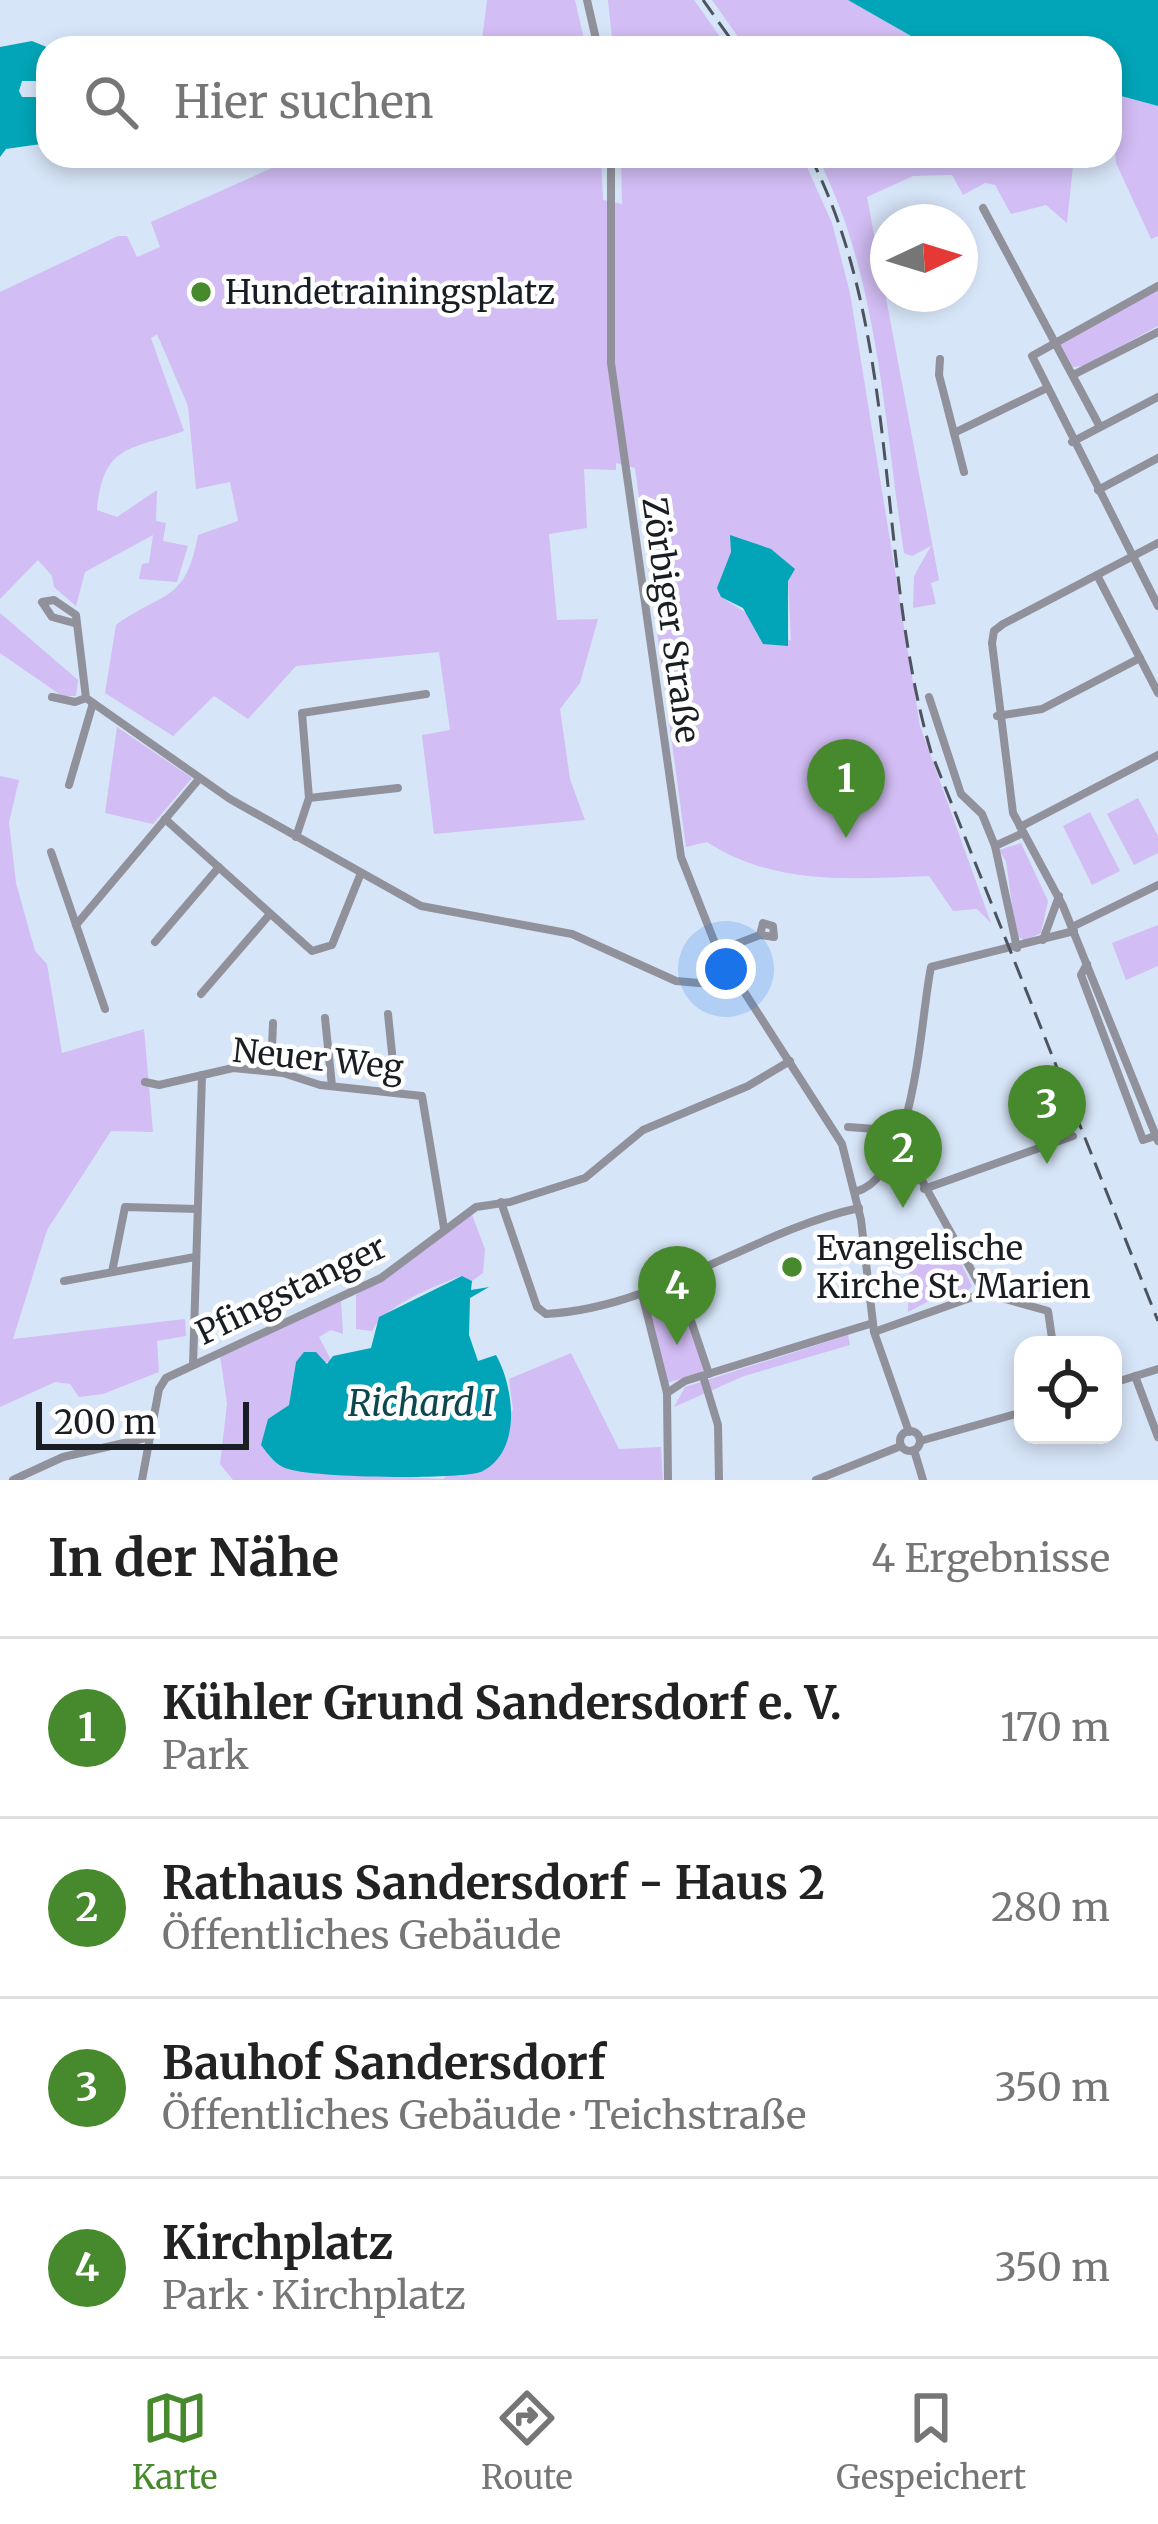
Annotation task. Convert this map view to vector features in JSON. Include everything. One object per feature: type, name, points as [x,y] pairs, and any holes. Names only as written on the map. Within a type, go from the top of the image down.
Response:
[{"type":"street","points":[[587,0],[595,36]]},
{"type":"street","name":"Zörbiger Straße","points":[[611,168],[608,305],[617,405],[676,833],[693,895],[718,951],[836,1130],[859,1208],[873,1327],[909,1432]]},
{"type":"street","points":[[983,208],[1100,427]]},
{"type":"street","points":[[1158,286],[1032,356],[1158,606]]},
{"type":"street","points":[[1073,375],[1158,332]]},
{"type":"street","points":[[940,359],[964,472]]},
{"type":"street","points":[[954,433],[1045,389]]},
{"type":"street","points":[[1072,442],[1158,397]]},
{"type":"street","points":[[1098,490],[1158,458]]},
{"type":"street","points":[[1106,1024],[1118,1078],[1143,1140],[1157,1137],[1131,1074],[1106,1024],[1081,975],[1087,964],[1059,896],[1010,803],[998,716],[994,631],[1158,543]]},
{"type":"street","points":[[1097,575],[1158,693]]},
{"type":"street","points":[[69,785],[89,700],[74,623]]},
{"type":"street","points":[[998,716],[1042,709],[1140,658]]},
{"type":"street","points":[[296,837],[309,798],[302,713],[425,694]]},
{"type":"street","points":[[52,697],[75,703],[89,700],[199,778],[430,909],[572,934],[676,981],[711,984],[733,978]]},
{"type":"street","points":[[929,697],[962,794],[982,814],[995,846],[1013,949]]},
{"type":"street","points":[[995,846],[1158,755]]},
{"type":"street","points":[[76,925],[199,778]]},
{"type":"street","points":[[309,798],[398,788]]},
{"type":"street","points":[[165,819],[311,950],[332,945],[361,873]]},
{"type":"street","points":[[51,852],[105,1009]]},
{"type":"street","points":[[155,942],[219,867]]},
{"type":"street","points":[[855,1192],[874,1183],[904,1131],[931,967],[1043,940],[1158,885]]},
{"type":"street","points":[[1043,940],[1059,896]]},
{"type":"street","points":[[201,994],[270,914]]},
{"type":"street","points":[[718,951],[760,935]]},
{"type":"street","points":[[388,1014],[395,1092]]},
{"type":"street","points":[[325,1018],[332,1086]]},
{"type":"street","points":[[271,1071],[272,1023]]},
{"type":"street","name":"Pfingstanger","points":[[202,1075],[193,1365],[381,1278],[476,1207],[591,1175],[643,1130],[748,1086],[790,1061]]},
{"type":"street","name":"Neuer Weg","points":[[146,1082],[159,1085],[230,1068],[271,1071],[332,1086],[419,1094],[427,1102],[445,1228]]},
{"type":"street","points":[[1118,1078],[1131,1074]]},
{"type":"street","points":[[848,1127],[904,1131]]},
{"type":"street","points":[[924,1189],[1073,1136]]},
{"type":"street","points":[[888,1158],[920,1178],[984,1293]]},
{"type":"street","points":[[501,1202],[537,1307],[546,1314],[678,1282],[859,1208]]},
{"type":"street","points":[[112,1272],[125,1207],[197,1209]]},
{"type":"street","points":[[64,1281],[195,1257]]},
{"type":"street","points":[[678,1282],[718,1425],[719,1480]]},
{"type":"street","points":[[667,1393],[706,1375],[984,1293],[1048,1311],[1052,1336]]},
{"type":"street","points":[[642,1294],[667,1393],[668,1480]]},
{"type":"street","points":[[142,1480],[161,1383],[193,1365]]},
{"type":"street","points":[[1122,1380],[1158,1369]]},
{"type":"street","points":[[1135,1376],[1158,1437]]},
{"type":"street","points":[[816,1480],[901,1447],[1014,1415]]},
{"type":"street","points":[[901,1447],[901,1437],[909,1432],[917,1446],[923,1480]]},
{"type":"street","points":[[13,1480],[63,1457],[150,1437]]},
{"type":"shaded area","points":[[487,0],[575,0],[583,36],[482,36]]},
{"type":"shaded area","points":[[608,0],[694,0],[720,36],[612,36]]},
{"type":"shaded area","points":[[712,0],[848,0],[911,36],[738,36]]},
{"type":"shaded area","points":[[1122,96],[1158,106],[1158,236],[1151,239],[1118,168],[1122,168]]},
{"type":"shaded area","points":[[272,168],[602,168],[603,200],[622,204],[621,168],[807,168],[832,223],[850,293],[920,726],[991,923],[977,909],[953,911],[929,876],[814,877],[759,866],[707,842],[686,847],[635,468],[616,463],[616,470],[584,469],[587,528],[549,534],[557,620],[598,619],[580,683],[560,709],[570,779],[585,820],[434,834],[422,735],[450,730],[439,652],[296,666],[248,719],[214,696],[173,736],[105,693],[116,625],[179,585],[198,535],[238,521],[230,482],[196,489],[188,406],[157,334],[151,338],[184,431],[134,447],[113,461],[100,488],[97,510],[117,517],[157,490],[156,521],[166,523],[163,541],[188,546],[177,582],[139,579],[142,564],[149,563],[153,535],[85,572],[76,606],[54,587],[52,576],[38,560],[0,599],[0,292],[118,236],[127,236],[137,257],[160,247],[151,222]],"holes":[[[731,552],[788,581],[791,641],[721,597]]]},
{"type":"shaded area","points":[[822,168],[1073,168],[1067,223],[1046,205],[1011,214],[995,185],[985,183],[963,195],[952,175],[913,176],[867,197],[870,312],[889,312],[939,580],[931,583],[936,604],[913,608],[914,576],[931,546],[912,556],[904,553],[876,350],[854,250]]},
{"type":"shaded area","points":[[1158,290],[1158,326],[1085,366],[1073,367],[1059,342]]},
{"type":"shaded area","points":[[0,613],[78,680],[76,696],[62,696],[0,653]]},
{"type":"shaded area","points":[[117,727],[192,778],[153,824],[105,813]]},
{"type":"shaded area","points":[[0,776],[19,780],[9,822],[16,883],[35,951],[47,964],[62,1053],[144,1029],[153,1132],[111,1131],[47,1230],[13,1339],[185,1319],[186,1336],[157,1341],[159,1372],[103,1394],[79,1397],[70,1384],[55,1382],[0,1407]]},
{"type":"shaded area","points":[[1138,798],[1158,836],[1158,853],[1134,865],[1107,814]]},
{"type":"shaded area","points":[[1090,812],[1120,871],[1092,885],[1063,826]]},
{"type":"shaded area","points":[[1021,843],[1048,901],[1041,933],[1025,941],[1016,935],[1006,861],[999,850]]},
{"type":"shaded area","points":[[1158,925],[1158,966],[1126,980],[1112,943]]},
{"type":"shaded area","points":[[472,1215],[485,1249],[483,1273],[472,1281],[461,1276],[411,1298],[387,1313],[372,1331],[356,1329],[356,1295]]},
{"type":"shaded area","points":[[920,1238],[934,1261],[958,1257],[972,1286],[963,1296],[939,1297],[942,1301],[931,1300],[908,1312],[911,1239]]},
{"type":"shaded area","points":[[680,1288],[704,1367],[702,1373],[666,1383],[645,1298]]},
{"type":"shaded area","points":[[341,1301],[343,1334],[331,1330],[319,1337],[332,1362],[296,1362],[289,1405],[268,1419],[289,1470],[443,1479],[513,1410],[509,1379],[571,1353],[619,1449],[661,1447],[663,1480],[233,1480],[220,1464],[227,1404],[220,1355]]},
{"type":"shaded area","points":[[848,1335],[850,1345],[744,1376],[674,1407],[685,1387]]},
{"type":"water","points":[[848,0],[1158,0],[1158,106],[1122,96],[1122,36],[911,36]]},
{"type":"water","points":[[36,43],[36,81],[22,81],[19,91],[22,97],[36,97],[36,145],[6,149],[0,157],[0,47]]},
{"type":"water","points":[[730,535],[771,549],[795,569],[788,581],[788,646],[763,644],[743,608],[721,597],[717,588],[731,552]]},
{"type":"water","name":"Richard I","points":[[462,1276],[472,1281],[471,1290],[489,1287],[470,1298],[469,1335],[478,1361],[496,1355],[510,1401],[509,1435],[494,1463],[466,1475],[386,1477],[304,1472],[273,1459],[261,1445],[268,1419],[289,1405],[296,1362],[304,1352],[316,1352],[327,1364],[333,1356],[371,1348],[379,1317]]},
{"type":"railway","points":[[703,0],[728,36]]},
{"type":"railway","points":[[815,168],[839,225],[860,298],[874,373],[901,603],[931,752],[1158,1321]]},
{"type":"place","name":"Hundetrainingsplatz","points":[[201,292]]},
{"type":"place","name":"Kühler Grund Sandersdorf e. V.","points":[[846,838]]},
{"type":"place","name":"Bauhof Sandersdorf","points":[[1047,1164]]},
{"type":"place","name":"Rathaus Sandersdorf - Haus 2","points":[[903,1208]]},
{"type":"place","name":"Evangelische Kirche St. Marien","points":[[792,1267]]},
{"type":"place","name":"Kirchplatz","points":[[677,1345]]}]
